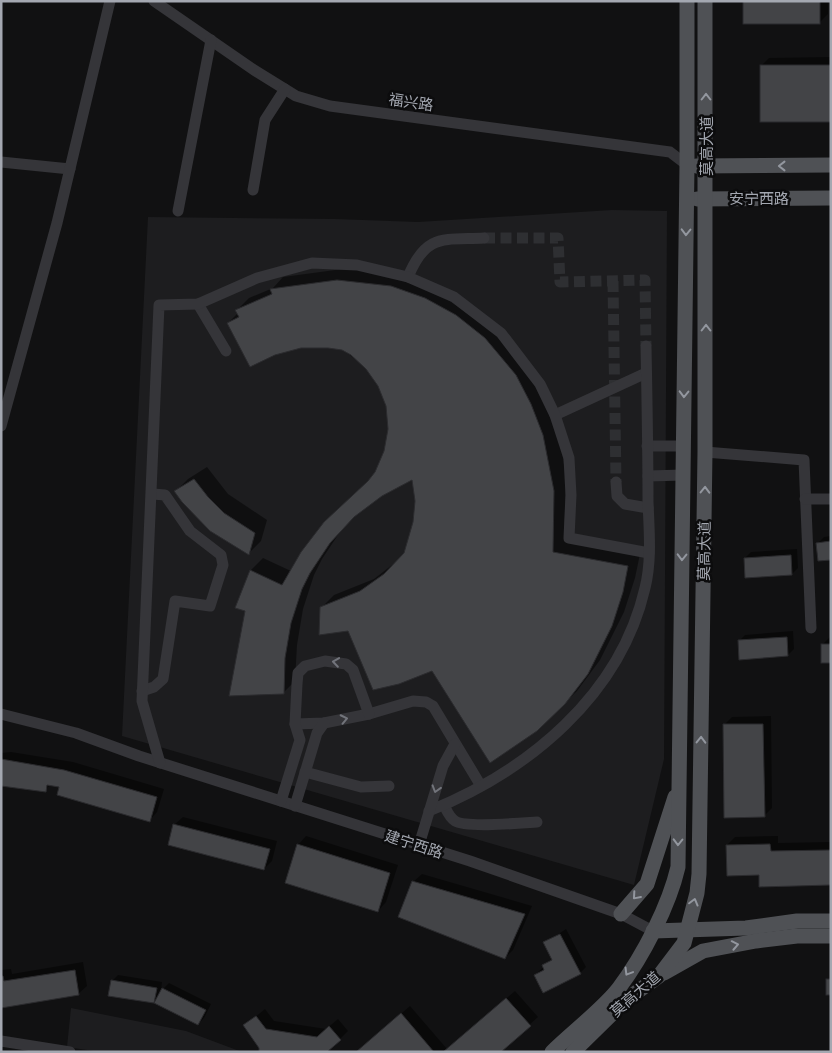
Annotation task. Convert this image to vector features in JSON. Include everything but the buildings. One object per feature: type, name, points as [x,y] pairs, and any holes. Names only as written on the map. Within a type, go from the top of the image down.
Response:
[{"type":"main road","name":"莫高大道","points":[[552,1052],[618,989],[653,931],[673,888],[678,867],[687,200],[687,1]]},
{"type":"main road","name":"莫高大道","points":[[572,1052],[626,1000],[659,976],[685,937],[697,893],[699,874],[705,452],[705,1]]},
{"type":"main road","points":[[687,165],[831,165]]},
{"type":"main road","name":"安宁西路","points":[[687,200],[706,198],[831,198]]},
{"type":"main road","points":[[621,914],[647,884],[679,786]]},
{"type":"main road","points":[[653,931],[685,937],[797,921],[831,921]]},
{"type":"main road","points":[[659,976],[703,951],[772,939],[831,936]]},
{"type":"main road","points":[[685,937],[703,951]]},
{"type":"street","points":[[1,426],[70,169],[110,1]]},
{"type":"street","name":"福兴路","points":[[154,1],[296,96],[330,106],[670,152],[687,165]]},
{"type":"street","points":[[178,211],[211,40]]},
{"type":"street","points":[[253,190],[265,120],[285,89]]},
{"type":"street","points":[[1,162],[70,169]]},
{"type":"street","points":[[408,277],[415,260],[423,249],[438,240],[484,238]]},
{"type":"street","points":[[160,762],[142,701],[153,494],[159,304],[198,304],[257,278],[312,263],[357,265],[408,277],[454,296],[500,333],[540,384],[555,415],[569,458],[571,495],[568,538],[649,553]]},
{"type":"street","points":[[198,304],[226,351]]},
{"type":"street","points":[[430,810],[444,805],[520,764],[556,734],[593,697],[633,625],[645,588],[649,553],[646,346]]},
{"type":"street","points":[[555,415],[646,373]]},
{"type":"street","points":[[648,446],[684,446]]},
{"type":"street","points":[[705,452],[804,460],[810,628]]},
{"type":"street","points":[[648,476],[683,475]]},
{"type":"street","points":[[616,482],[617,496],[625,504],[648,508]]},
{"type":"street","points":[[142,691],[154,687],[163,679],[174,601],[210,606],[223,565],[221,556],[190,531],[165,495],[153,494]]},
{"type":"street","points":[[806,499],[831,498]]},
{"type":"street","points":[[281,801],[300,740],[295,724],[298,673],[311,663],[324,661],[346,664],[353,670],[368,714]]},
{"type":"street","points":[[295,724],[324,723],[368,714],[413,701],[426,702],[432,706],[481,786]]},
{"type":"street","name":"建宁西路","points":[[1,714],[76,733],[419,845],[621,914],[653,931]]},
{"type":"street","points":[[295,806],[317,733],[324,723]]},
{"type":"street","points":[[419,845],[443,766],[455,744]]},
{"type":"street","points":[[305,772],[361,787],[390,786]]},
{"type":"street","points":[[444,805],[449,816],[456,822],[469,824],[537,822]]},
{"type":"street","points":[[1,1041],[70,1052]]},
{"type":"shaded area","points":[[612,210],[667,211],[664,759],[634,885],[122,736],[148,217],[418,222]]},
{"type":"shaded area","points":[[71,1008],[186,1031],[242,1052],[100,1052],[67,1047]]},
{"type":"tunnel","points":[[484,238],[558,238],[560,282],[645,280],[646,346]]},
{"type":"tunnel","points":[[613,281],[616,482]]}]
